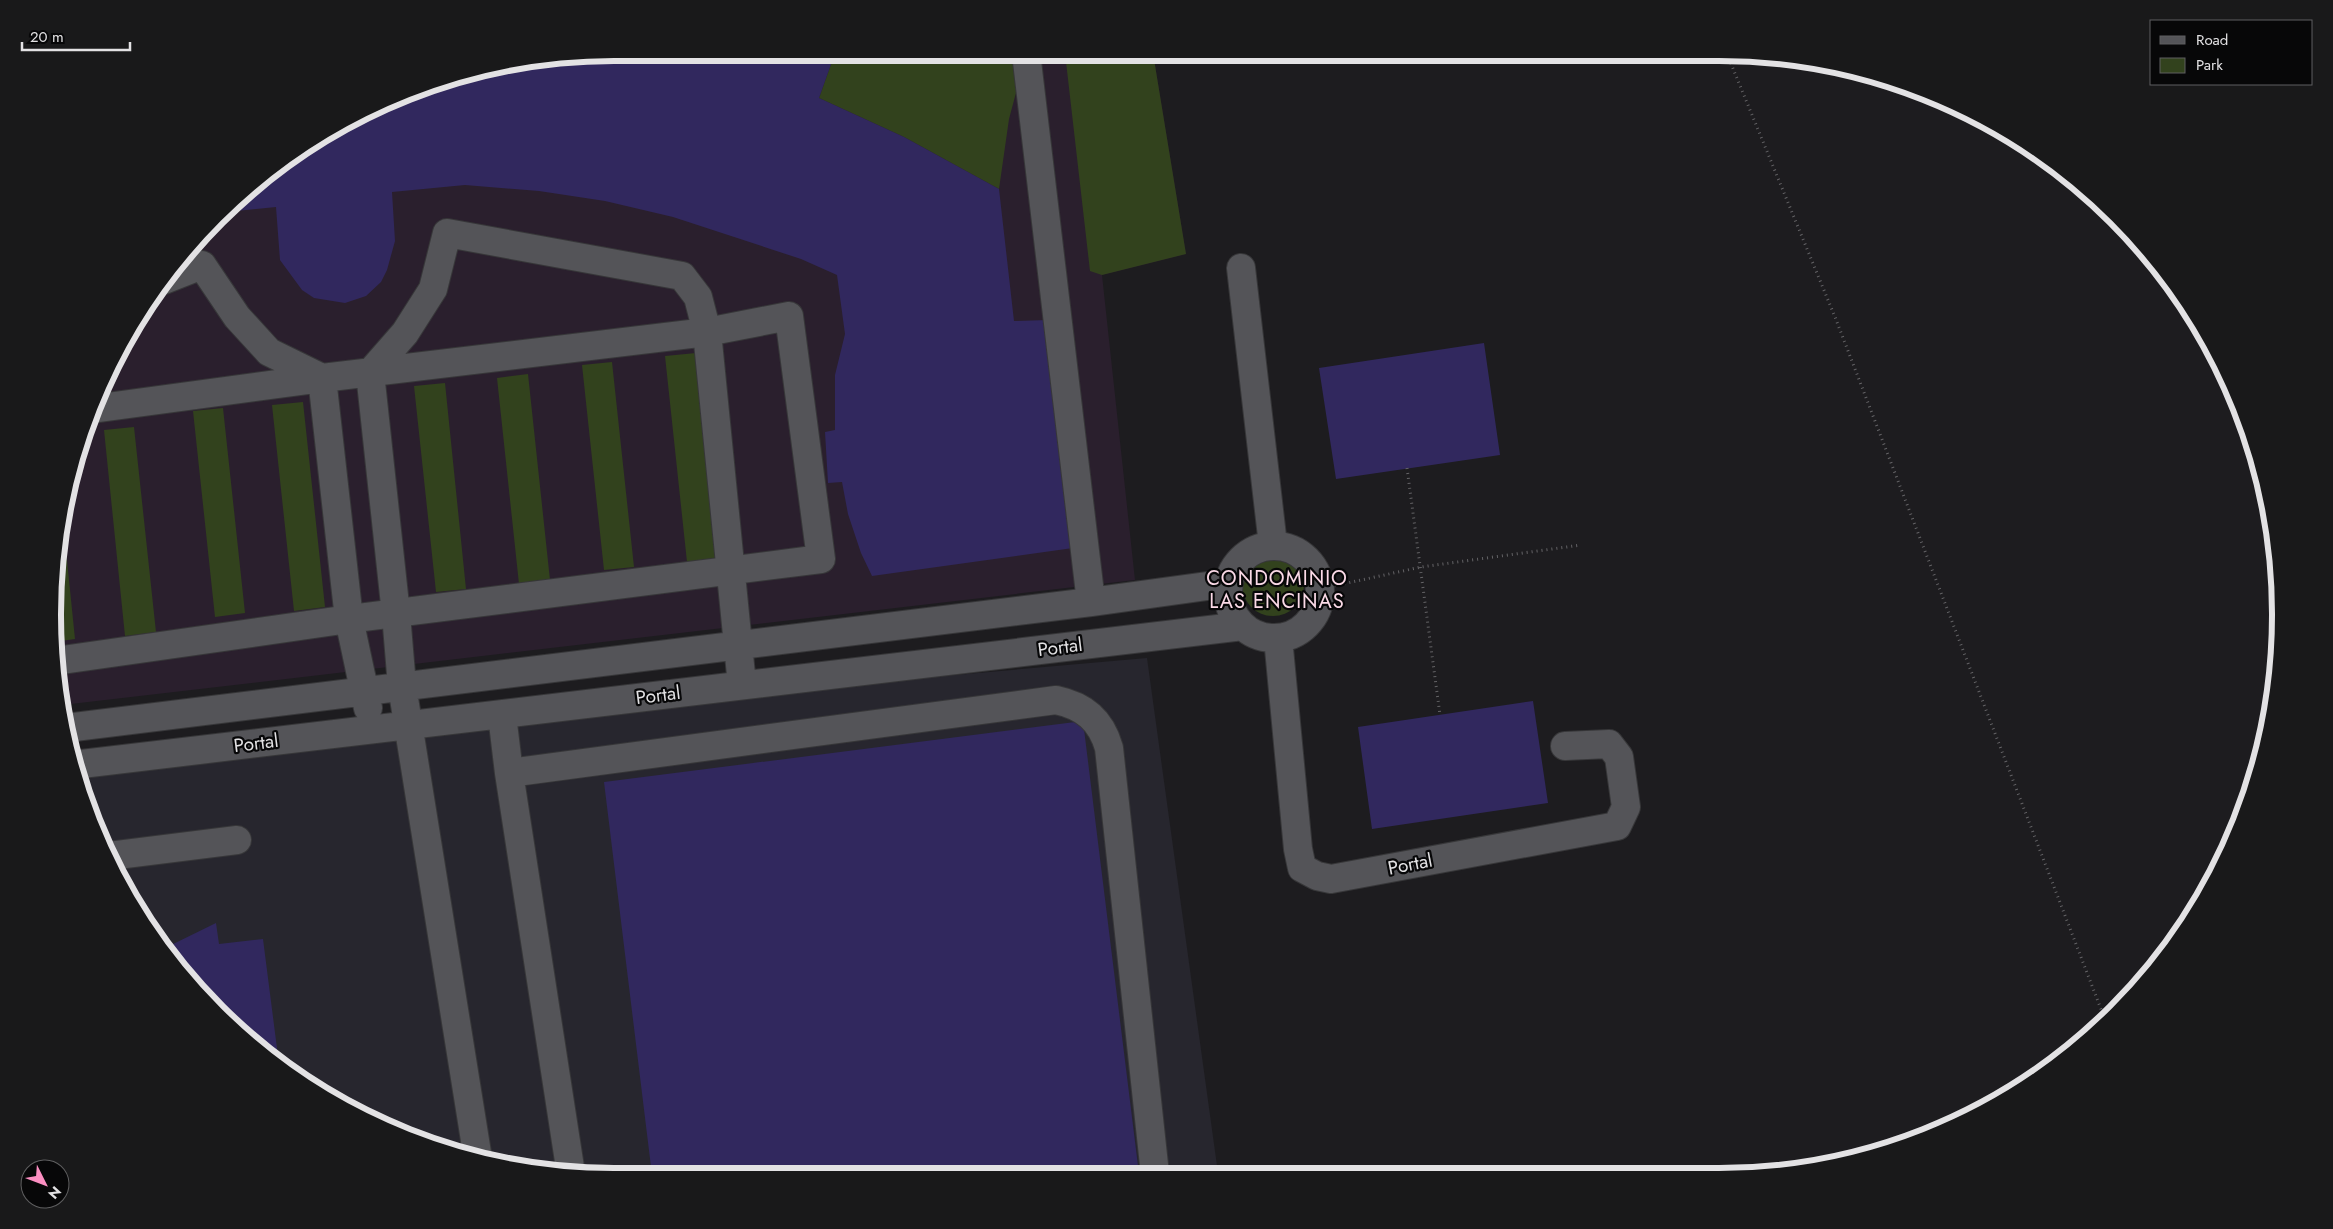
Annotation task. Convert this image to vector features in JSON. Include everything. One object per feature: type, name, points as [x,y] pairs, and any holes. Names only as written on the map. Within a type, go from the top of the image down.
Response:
[{"type":"street","points":[[1027,61],[1091,602]]},
{"type":"street","points":[[477,1150],[402,686],[370,373],[405,333],[433,289],[447,233],[682,276],[698,297],[706,332],[732,569],[742,685]]},
{"type":"street","points":[[179,274],[202,265],[237,317],[269,352],[322,378]]},
{"type":"street","points":[[1241,268],[1273,545]]},
{"type":"street","points":[[63,659],[349,619],[821,559],[789,316],[706,332],[322,378],[101,408]]},
{"type":"street","points":[[322,378],[349,619],[372,729]]},
{"type":"street","points":[[1273,545],[1300,553],[1311,563],[1318,575],[1320,588],[1319,603],[1314,616],[1304,627],[1292,635],[1278,638],[1259,636],[1243,626],[1231,610],[1227,592],[1234,569],[1241,560],[1261,547],[1273,545]]},
{"type":"street","name":"Portal","points":[[73,727],[1091,602],[1229,583]]},
{"type":"street","name":"Portal","points":[[82,764],[1243,626]]},
{"type":"street","name":"Portal","points":[[1278,638],[1298,849],[1302,868],[1317,876],[1331,879],[1617,826],[1626,808],[1619,757],[1609,744],[1565,746]]},
{"type":"street","points":[[509,773],[1056,700],[1082,708],[1093,716],[1100,726],[1109,748],[1154,1168]]},
{"type":"street","points":[[502,715],[509,773],[571,1166]]},
{"type":"street","points":[[116,855],[237,840]]},
{"type":"path","points":[[1730,61],[1836,317],[2102,1013]]},
{"type":"path","points":[[1407,468],[1440,715]]},
{"type":"path","points":[[1320,588],[1421,567],[1581,545]]},
{"type":"shaded area","points":[[1154,61],[1186,254],[1102,275],[1135,580],[69,704],[62,651],[62,578],[66,542],[80,471],[91,437],[103,403],[135,338],[154,307],[199,250],[223,223],[278,176],[307,154],[370,118],[403,103],[471,80],[542,66],[578,62]]},
{"type":"shaded area","points":[[1147,658],[1217,1168],[578,1167],[507,1157],[471,1149],[437,1138],[403,1126],[370,1111],[307,1075],[223,1006],[176,951],[154,922],[135,891],[103,826],[85,775],[502,715]]},
{"type":"green space","points":[[832,61],[1016,61],[1017,89],[1009,119],[999,189],[904,137],[819,98]]},
{"type":"green space","points":[[1066,61],[1154,61],[1186,254],[1102,275],[1090,271]]},
{"type":"green space","points":[[696,353],[717,558],[687,562],[665,356]]},
{"type":"green space","points":[[612,362],[634,567],[604,570],[582,365]]},
{"type":"green space","points":[[528,374],[550,580],[519,584],[497,378]]},
{"type":"green space","points":[[445,383],[466,589],[436,592],[414,386]]},
{"type":"green space","points":[[303,402],[325,607],[294,611],[272,405]]},
{"type":"green space","points":[[223,408],[245,613],[215,617],[193,411]]},
{"type":"green space","points":[[134,427],[156,632],[125,636],[104,430]]},
{"type":"green space","points":[[66,546],[75,639],[62,641],[62,578]]},
{"type":"green space","points":[[1273,554],[1290,559],[1295,563],[1299,568],[1304,585],[1299,602],[1295,607],[1290,611],[1273,616],[1256,611],[1251,607],[1247,602],[1242,585],[1247,568],[1251,563],[1256,559]]},
{"type":"building","points":[[832,61],[819,98],[904,137],[999,189],[1014,321],[1048,320],[1073,548],[872,576],[861,553],[848,514],[842,482],[828,483],[825,432],[835,430],[835,375],[845,334],[837,275],[801,259],[673,217],[605,201],[539,191],[465,185],[392,192],[395,241],[387,270],[381,282],[366,296],[345,303],[314,298],[302,290],[280,260],[276,207],[237,211],[307,154],[338,135],[403,103],[471,80],[542,66],[578,62]]},
{"type":"building","points":[[1484,343],[1500,455],[1336,479],[1319,368]]},
{"type":"building","points":[[1533,701],[1548,803],[1372,829],[1358,727]]},
{"type":"building","points":[[1083,721],[1138,1168],[651,1168],[604,782]]},
{"type":"building","points":[[216,923],[219,944],[263,939],[278,1053],[223,1006],[171,945]]},
{"type":"district","name":"CONDOMINIO LAS ENCINAS","points":[[1277,590]]}]
